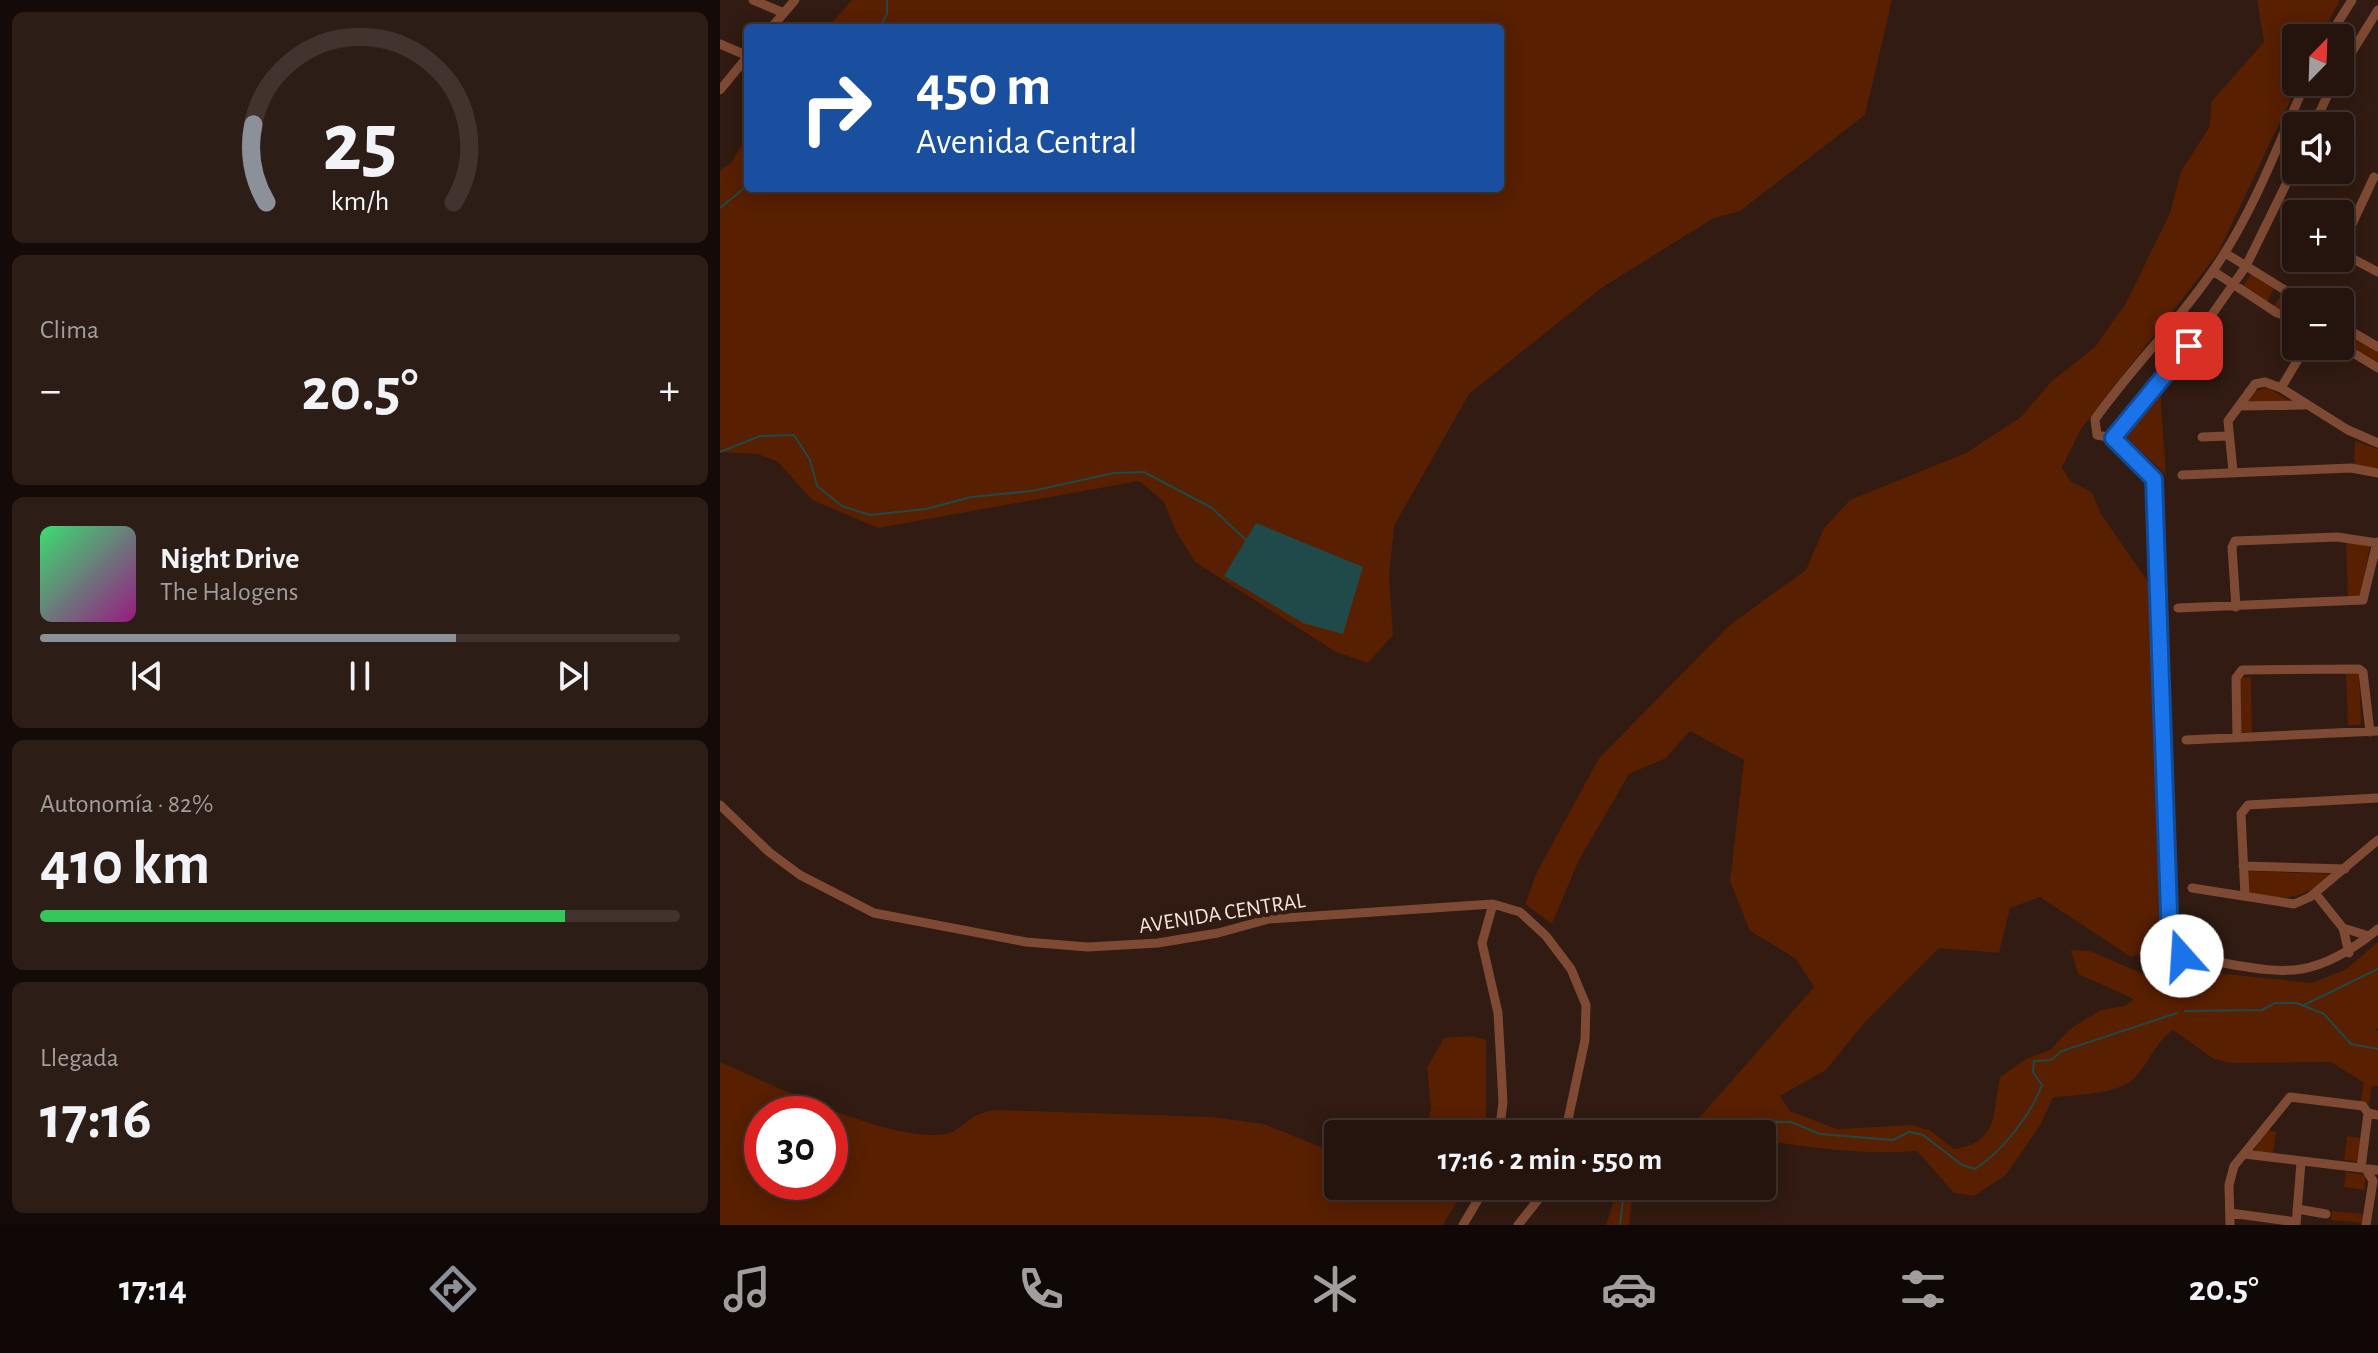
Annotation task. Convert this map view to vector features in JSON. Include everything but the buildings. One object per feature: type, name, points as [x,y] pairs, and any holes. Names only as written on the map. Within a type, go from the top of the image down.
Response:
[{"type":"street","points":[[753,0],[784,13]]},
{"type":"street","points":[[774,24],[795,0]]},
{"type":"street","points":[[2337,24],[2352,0]]},
{"type":"street","points":[[2354,49],[2378,10]]},
{"type":"street","points":[[720,44],[744,54]]},
{"type":"street","points":[[720,90],[744,61]]},
{"type":"street","points":[[2300,96],[2267,172],[2225,253],[2095,419],[2097,435],[2113,438],[2154,479],[2172,948],[2186,957],[2300,972],[2349,953],[2378,929]]},
{"type":"street","points":[[2354,221],[2374,177]]},
{"type":"street","points":[[2113,438],[2189,346],[2234,284],[2286,184]]},
{"type":"street","points":[[2225,253],[2282,288]]},
{"type":"street","points":[[2354,259],[2378,272]]},
{"type":"street","points":[[2213,271],[2282,313]]},
{"type":"street","points":[[2271,309],[2273,294],[2282,290]]},
{"type":"street","points":[[2354,333],[2378,347]]},
{"type":"street","points":[[2354,353],[2378,368]]},
{"type":"street","points":[[2281,388],[2298,360]]},
{"type":"street","points":[[2233,471],[2228,436],[2230,414],[2240,406],[2255,384],[2265,382],[2378,443]]},
{"type":"street","points":[[2240,406],[2304,404]]},
{"type":"street","points":[[2202,437],[2228,436]]},
{"type":"street","points":[[2182,475],[2359,468],[2378,473]]},
{"type":"street","points":[[2178,608],[2236,607],[2363,600],[2378,542],[2337,537],[2235,541],[2232,547],[2236,607]]},
{"type":"street","points":[[2186,740],[2237,738],[2374,732],[2363,672],[2359,669],[2242,670],[2236,678],[2237,738]]},
{"type":"street","points":[[2245,896],[2241,814],[2248,805],[2378,798]]},
{"type":"street","name":"AVENIDA CENTRAL","points":[[720,805],[769,852],[800,875],[874,913],[1026,942],[1088,947],[1158,943],[1218,933],[1269,919],[1493,904],[1520,912],[1546,936],[1571,969],[1586,1005],[1585,1040],[1568,1120]]},
{"type":"street","points":[[2192,888],[2294,904],[2315,893],[2378,840]]},
{"type":"street","points":[[2243,866],[2345,869]]},
{"type":"street","points":[[2315,893],[2343,928],[2349,953]]},
{"type":"street","points":[[1493,904],[1482,943],[1498,1013],[1503,1102],[1501,1120]]},
{"type":"street","points":[[2343,928],[2369,936]]},
{"type":"street","points":[[2230,1225],[2229,1178],[2244,1154],[2290,1097],[2363,1106],[2373,1114],[2363,1169]]},
{"type":"street","points":[[2244,1154],[2378,1170]]},
{"type":"street","points":[[2230,1213],[2296,1224],[2301,1162]]},
{"type":"street","points":[[2363,1169],[2373,1181],[2366,1225]]},
{"type":"street","points":[[1463,1225],[1478,1200]]},
{"type":"street","points":[[1518,1225],[1538,1200]]},
{"type":"street","points":[[2297,1209],[2326,1214]]},
{"type":"shaded area","points":[[852,0],[1892,0],[1865,115],[1740,211],[1712,219],[1603,287],[1469,394],[1394,526],[1389,577],[1393,635],[1368,663],[1336,652],[1195,562],[1175,530],[1164,502],[1139,481],[878,528],[812,500],[778,462],[758,454],[720,452],[720,171],[731,163],[744,142],[744,192],[1504,192],[1504,24],[831,24]]},
{"type":"shaded area","points":[[2257,0],[2340,0],[2327,24],[2282,24],[2282,96],[2292,96],[2282,112],[2282,118],[2218,253],[2081,429],[2062,467],[2070,481],[2092,492],[2101,514],[2149,583],[2163,945],[2131,957],[2040,897],[2010,908],[1999,953],[1939,948],[1865,1022],[1826,1070],[1780,1096],[1790,1111],[1837,1129],[1912,1125],[1931,1131],[1954,1149],[1969,1145],[1987,1133],[1994,1114],[2000,1077],[2026,1059],[2050,1050],[2071,1028],[2101,1010],[2125,1006],[2134,999],[2078,974],[2071,950],[2090,951],[2155,979],[2196,971],[2311,983],[2345,970],[2378,942],[2378,1028],[2375,1030],[2378,1031],[2378,1086],[2372,1086],[2369,1104],[2360,1103],[2364,1083],[2331,1062],[2232,1063],[2214,1059],[2173,1030],[2128,1083],[2101,1092],[2053,1097],[2041,1124],[2006,1175],[1974,1196],[1954,1193],[1917,1151],[1858,1151],[1776,1142],[1776,1120],[1695,1120],[1814,987],[1795,958],[1750,931],[1730,881],[1744,760],[1690,731],[1666,758],[1629,774],[1578,862],[1552,924],[1525,904],[1537,872],[1599,758],[1730,625],[1806,570],[1824,528],[1850,500],[1966,453],[2021,417],[2051,382],[2095,347],[2126,303],[2170,213],[2181,171],[2209,128],[2212,101],[2264,42]]},
{"type":"shaded area","points":[[2251,274],[2274,288],[2267,303],[2243,286]]},
{"type":"shaded area","points":[[2282,294],[2282,310],[2273,307]]},
{"type":"shaded area","points":[[2354,337],[2378,352],[2378,363],[2354,348]]},
{"type":"shaded area","points":[[2267,387],[2289,401],[2246,403],[2249,394]]},
{"type":"shaded area","points":[[2161,396],[2161,404],[2166,475],[2125,436]]},
{"type":"shaded area","points":[[2355,441],[2378,449],[2378,469],[2354,465]]},
{"type":"shaded area","points":[[2346,542],[2370,546],[2360,597],[2348,597]]},
{"type":"shaded area","points":[[2346,673],[2359,673],[2361,725],[2348,725]]},
{"type":"shaded area","points":[[2251,677],[2252,732],[2241,732],[2240,678]]},
{"type":"shaded area","points":[[2246,871],[2331,874],[2310,890],[2283,897],[2247,893]]},
{"type":"shaded area","points":[[1472,1036],[1486,1040],[1486,1120],[1429,1120],[1431,1107],[1427,1068],[1444,1038]]},
{"type":"shaded area","points":[[720,1062],[798,1096],[744,1096],[744,1200],[848,1200],[848,1116],[894,1130],[922,1134],[945,1134],[979,1114],[998,1110],[1211,1117],[1264,1124],[1324,1148],[1324,1200],[1458,1200],[1443,1225],[720,1225]]},
{"type":"shaded area","points":[[2268,1130],[2276,1132],[2273,1154],[2253,1151]]},
{"type":"shaded area","points":[[2347,1136],[2361,1138],[2358,1162],[2344,1160]]},
{"type":"shaded area","points":[[2346,1172],[2366,1175],[2364,1190],[2344,1187]]},
{"type":"shaded area","points":[[1614,1200],[1632,1200],[1629,1225],[1606,1225]]},
{"type":"shaded area","points":[[2332,1211],[2363,1214],[2362,1223],[2331,1220]]},
{"type":"water","points":[[1256,523],[1363,567],[1343,634],[1303,623],[1224,576]]},
{"type":"waterway","points":[[881,24],[887,14],[887,0]]},
{"type":"waterway","points":[[720,208],[744,188]]},
{"type":"waterway","points":[[720,452],[760,436],[794,435],[810,460],[817,486],[842,506],[870,515],[926,509],[971,497],[1032,491],[1114,473],[1144,472],[1212,508],[1246,540]]},
{"type":"waterway","points":[[2304,1005],[2378,969]]},
{"type":"waterway","points":[[2185,1011],[2262,1010],[2275,1003],[2297,1003],[2324,1014],[2351,1044],[2378,1049]]},
{"type":"waterway","points":[[1776,1122],[1791,1122],[1820,1134],[1893,1140],[1909,1132],[1923,1135],[1962,1165],[1975,1169],[2005,1143],[2031,1108],[2042,1085],[2033,1072],[2034,1061],[2051,1060],[2062,1051],[2177,1013]]},
{"type":"waterway","points":[[1620,1225],[1623,1200]]},
{"type":"route","points":[[2182,956],[2175,951],[2170,940],[2167,782],[2154,479],[2113,438],[2189,346]]}]
